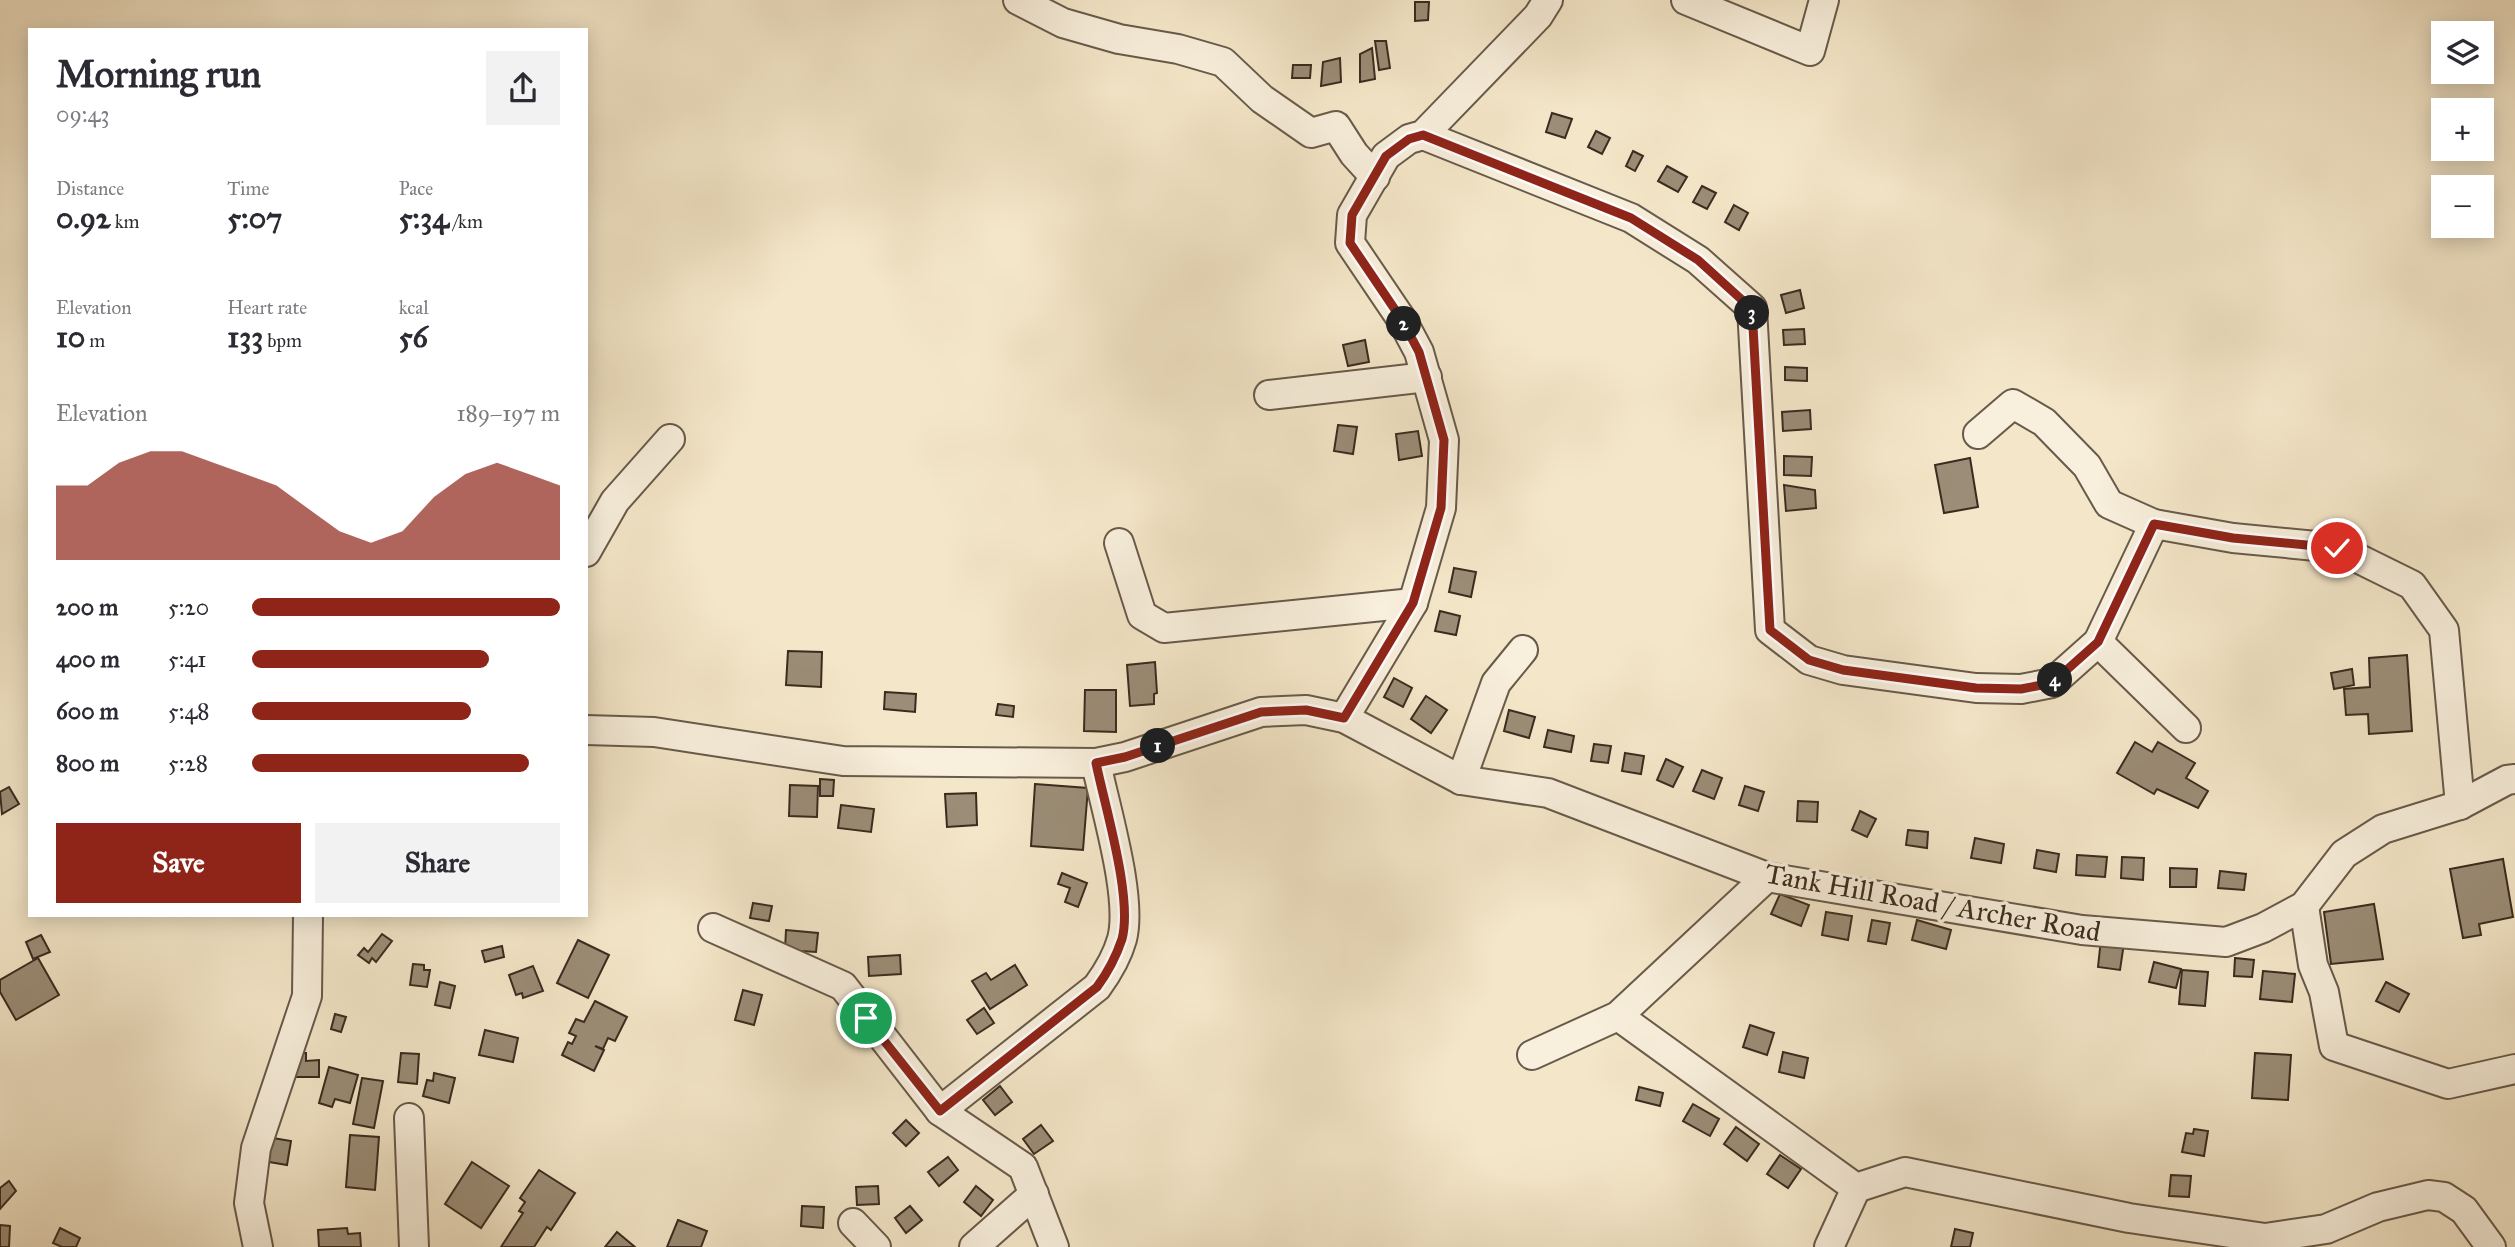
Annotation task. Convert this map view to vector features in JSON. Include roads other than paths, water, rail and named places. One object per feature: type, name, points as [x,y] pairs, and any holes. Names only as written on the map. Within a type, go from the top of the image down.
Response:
[{"type":"street","points":[[1018,0],[1063,23],[1119,39],[1178,49],[1223,62],[1262,99],[1311,133],[1336,126],[1354,154],[1375,177]]},
{"type":"street","points":[[1344,718],[1413,603],[1441,508],[1444,440],[1419,352],[1402,320],[1350,243],[1352,215],[1386,156],[1409,139],[1423,135],[1538,16],[1548,0]]},
{"type":"street","points":[[1686,0],[1810,51],[1824,0]]},
{"type":"street","points":[[1423,135],[1631,218],[1698,260],[1752,309],[1770,630],[1809,660],[1843,670],[1976,688],[2021,689],[2052,683],[2098,642],[2154,524]]},
{"type":"street","points":[[1269,395],[1427,377]]},
{"type":"street","points":[[1978,434],[2013,404],[2044,422],[2078,458],[2109,504],[2154,524],[2233,538],[2337,548],[2412,585],[2444,630],[2460,805]]},
{"type":"street","points":[[588,548],[615,501],[670,439]]},
{"type":"street","points":[[1119,543],[1142,615],[1164,628],[1413,603]]},
{"type":"street","points":[[2098,642],[2186,728]]},
{"type":"street","points":[[1461,780],[1496,683],[1523,650]]},
{"type":"street","name":"Tank Hill Road / Archer Road","points":[[588,730],[654,732],[842,761],[1096,763],[1125,757],[1261,712],[1306,710],[1344,718],[1461,780],[1548,793],[1767,877],[2082,930],[2227,942],[2263,928],[2304,906],[2344,854],[2384,828],[2460,805],[2507,780],[2515,779]]},
{"type":"street","points":[[940,1111],[1097,987],[1111,967],[1122,937],[1123,893],[1096,763]]},
{"type":"street","points":[[1532,1055],[1618,1016],[1767,877]]},
{"type":"street","points":[[2304,906],[2313,965],[2324,992],[2334,1046],[2448,1084],[2515,1069]]},
{"type":"street","points":[[258,1247],[249,1203],[256,1148],[307,996],[309,917]]},
{"type":"street","points":[[713,928],[843,986],[940,1111],[1023,1167],[1054,1247]]},
{"type":"street","points":[[1618,1016],[1856,1188]]},
{"type":"street","points":[[409,1118],[414,1247]]},
{"type":"street","points":[[1829,1247],[1856,1188],[1905,1172],[2129,1218],[2265,1242],[2326,1229],[2378,1207],[2428,1195],[2444,1197],[2463,1210],[2491,1247]]},
{"type":"street","points":[[974,1247],[1034,1194]]},
{"type":"street","points":[[853,1223],[876,1247]]}]
